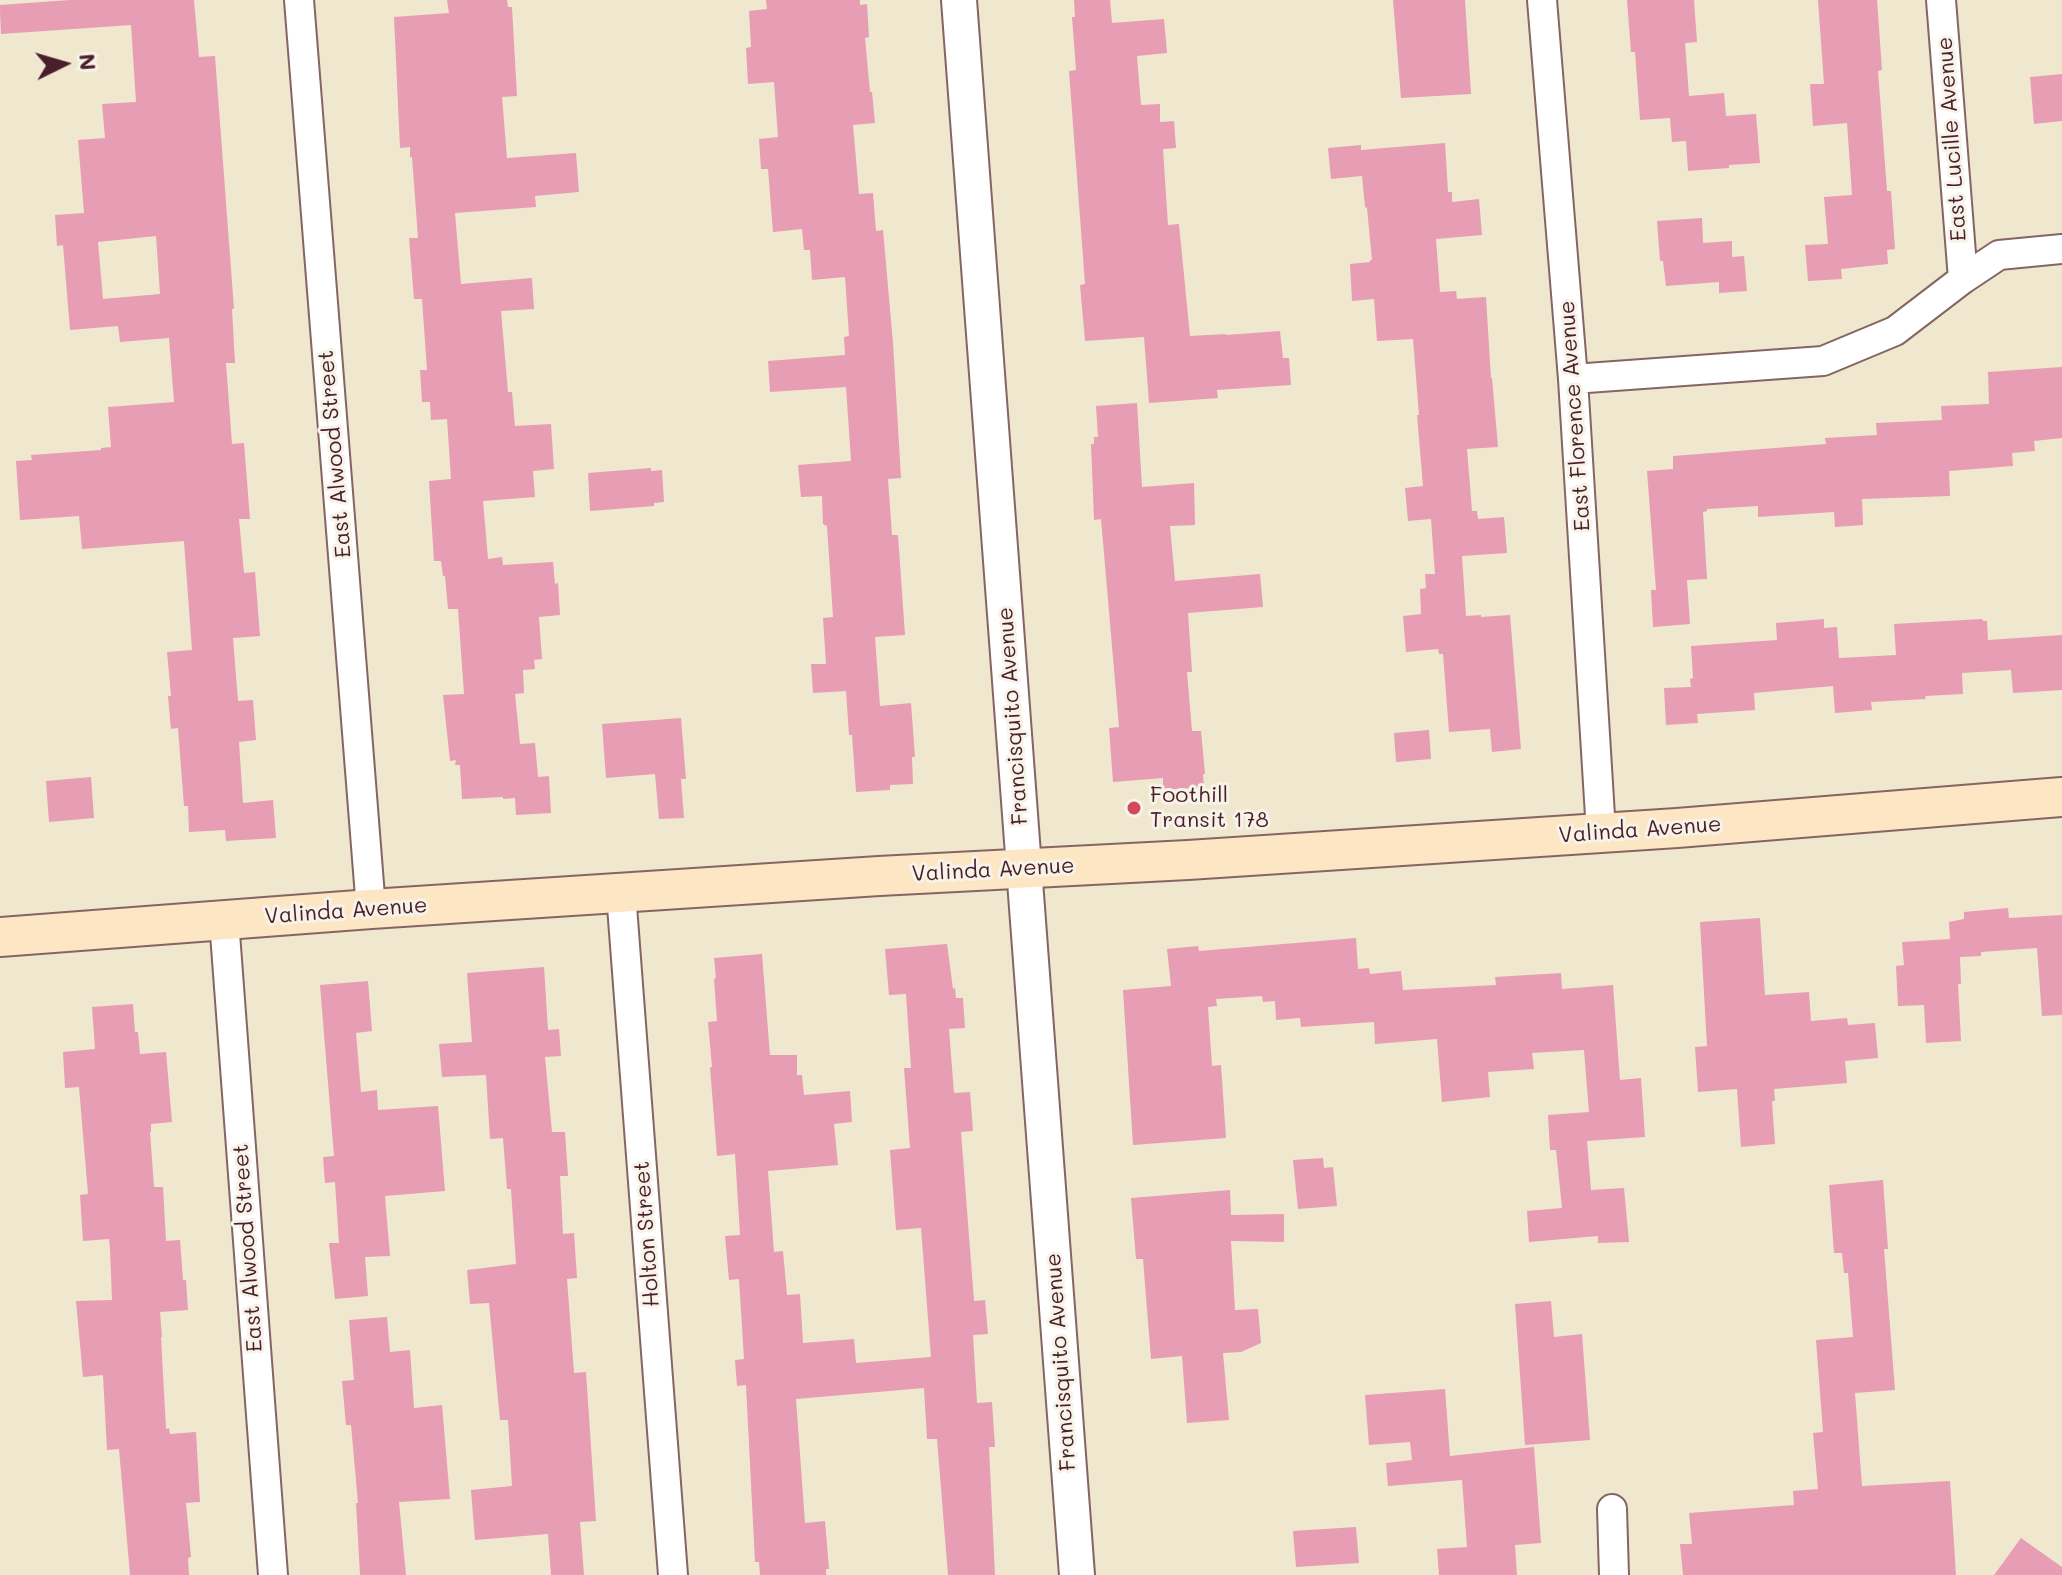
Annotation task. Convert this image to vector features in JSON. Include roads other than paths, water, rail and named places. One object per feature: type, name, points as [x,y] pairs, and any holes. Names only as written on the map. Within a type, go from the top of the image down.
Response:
[{"type":"main road","name":"Valinda Avenue","points":[[0,937],[371,909],[1601,832],[2062,797]]},
{"type":"street","name":"East Alwood Street","points":[[299,0],[371,909]]},
{"type":"street","name":"Francisquito Avenue","points":[[959,0],[1077,1575]]},
{"type":"street","name":"East Florence Avenue","points":[[1542,0],[1573,379],[1601,832]]},
{"type":"street","name":"East Lucille Avenue","points":[[1941,0],[1963,279]]},
{"type":"street","points":[[1573,379],[1823,361],[1895,331],[1999,255],[2062,249]]},
{"type":"street","name":"Holton Street","points":[[621,893],[673,1575]]},
{"type":"street","name":"East Alwood Street","points":[[224,920],[273,1575]]},
{"type":"street","points":[[1612,1509],[1614,1575]]},
{"type":"place","name":"Foothill Transit 178","points":[[1134,808]]}]
